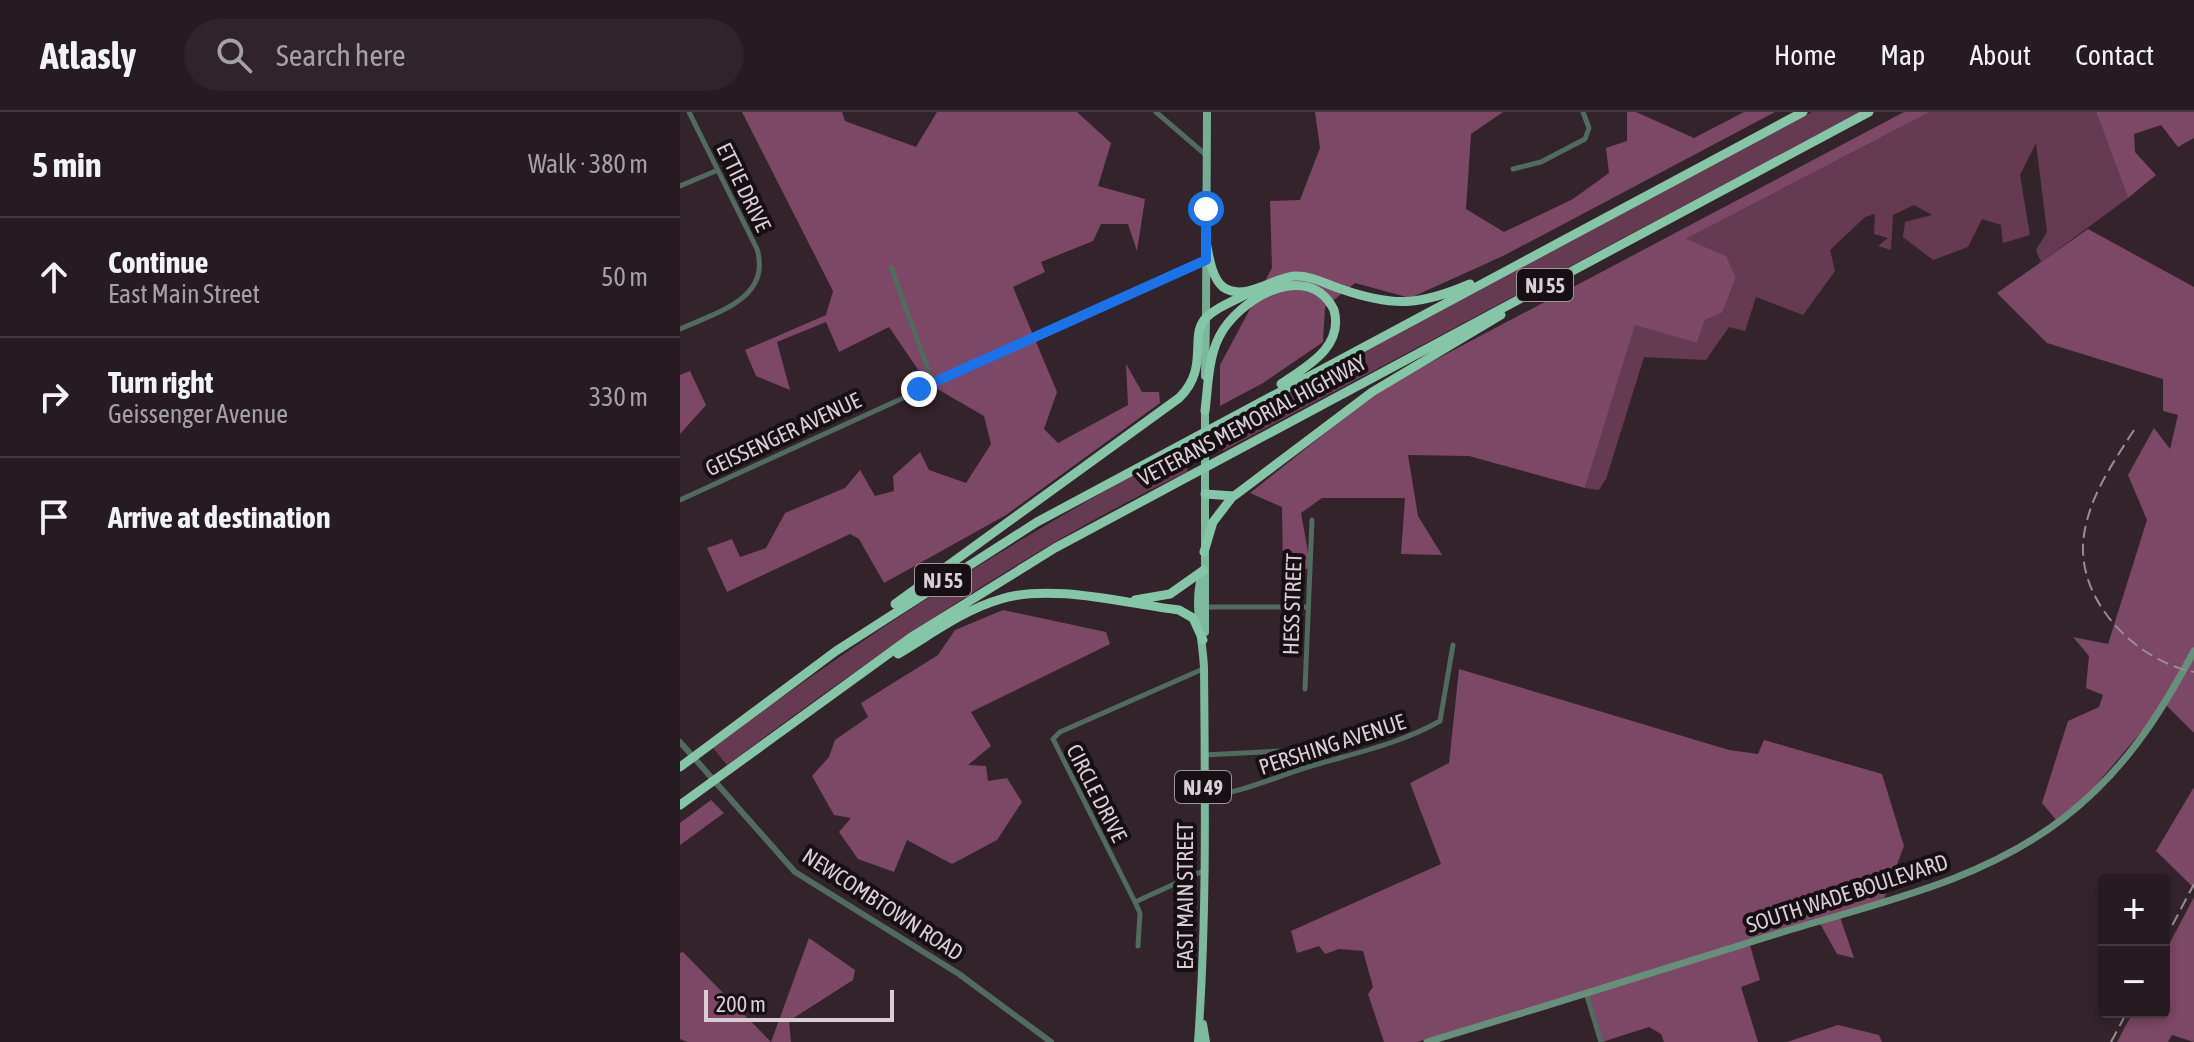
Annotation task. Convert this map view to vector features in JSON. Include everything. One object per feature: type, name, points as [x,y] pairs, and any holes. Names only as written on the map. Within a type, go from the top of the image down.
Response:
[{"type":"highway","name":"VETERANS MEMORIAL HIGHWAY","points":[[680,767],[836,651],[1037,522],[1803,112]]},
{"type":"highway","name":"VETERANS MEMORIAL HIGHWAY","points":[[680,805],[856,677],[995,584],[1132,504],[1221,460],[1869,112]]},
{"type":"highway","points":[[1206,242],[1222,286],[1236,291],[1301,277],[1376,301],[1411,303],[1443,295],[1570,236]]},
{"type":"highway","points":[[1204,552],[1213,522],[1234,496],[1380,387],[1581,266]]},
{"type":"highway","points":[[1205,411],[1212,359],[1227,324],[1243,309],[1273,291],[1297,284],[1313,287],[1334,310],[1336,326],[1331,343],[1305,367],[1250,407]]},
{"type":"highway","points":[[836,651],[919,586],[1179,398],[1197,371],[1200,328],[1206,318],[1260,287]]},
{"type":"highway","name":"EAST MAIN STREET","points":[[1203,640],[1206,607],[1206,318]]},
{"type":"highway","points":[[1205,494],[1234,496]]},
{"type":"highway","points":[[1108,600],[1165,596],[1204,570]]},
{"type":"highway","name":"EAST MAIN STREET","points":[[1198,1042],[1201,1008],[1204,669],[1200,592],[1204,570]]},
{"type":"highway","points":[[856,677],[960,615],[1001,599],[1029,594],[1108,600],[1183,612],[1193,618],[1203,640]]},
{"type":"highway","name":"EAST MAIN STREET","points":[[1201,1008],[1206,1042]]},
{"type":"main road","name":"EAST MAIN STREET","points":[[1206,318],[1207,112]]},
{"type":"main road","name":"SOUTH WADE BOULEVARD","points":[[1427,1042],[1936,885],[2011,853],[2065,817],[2110,777],[2166,705],[2194,651]]},
{"type":"street","name":"ETTIE DRIVE","points":[[680,329],[742,300],[760,274],[757,249],[689,112]]},
{"type":"street","points":[[1156,112],[1206,156]]},
{"type":"street","points":[[1513,169],[1551,157],[1585,139],[1589,128],[1583,112]]},
{"type":"street","points":[[680,186],[718,170]]},
{"type":"street","name":"GEISSENGER AVENUE","points":[[680,500],[1206,260]]},
{"type":"street","points":[[891,267],[933,383]]},
{"type":"street","name":"HESS STREET","points":[[1305,689],[1312,520]]},
{"type":"street","points":[[1206,607],[1307,607]]},
{"type":"street","name":"PERSHING AVENUE","points":[[1203,797],[1242,792],[1302,769],[1405,739],[1440,721],[1453,645]]},
{"type":"street","name":"CIRCLE DRIVE","points":[[1135,902],[1053,739],[1060,732],[1204,669]]},
{"type":"street","name":"NEWCOMBTOWN ROAD","points":[[680,742],[795,872],[959,974],[1051,1042]]},
{"type":"street","name":"PERSHING AVENUE","points":[[1203,756],[1282,751]]},
{"type":"street","points":[[1138,946],[1140,913],[1135,902],[1203,871]]},
{"type":"street","points":[[1586,993],[1601,1042]]},
{"type":"shaded area","points":[[742,112],[842,112],[845,121],[916,147],[937,112],[1077,112],[1111,143],[1098,186],[1145,199],[1137,251],[1128,224],[1101,224],[1093,241],[1041,262],[1045,272],[1013,287],[1057,392],[1044,429],[1058,443],[1128,405],[1126,364],[1142,392],[1159,392],[1160,403],[1006,515],[884,583],[859,539],[850,534],[727,592],[707,548],[732,539],[740,557],[766,548],[785,513],[845,488],[860,470],[875,496],[894,491],[893,476],[920,452],[929,470],[966,483],[991,444],[984,416],[927,383],[889,327],[839,352],[826,322],[777,342],[790,390],[756,376],[745,350],[826,315],[833,291]]},
{"type":"shaded area","points":[[1315,112],[1503,112],[1471,134],[1466,209],[1504,232],[1573,199],[1609,173],[1606,148],[1627,141],[1627,112],[1636,112],[1694,138],[1744,112],[1775,112],[1503,256],[1410,298],[1355,283],[1325,307],[1323,342],[1263,383],[1220,406],[1220,365],[1272,268],[1270,201],[1300,200],[1320,148]]},
{"type":"shaded area","points":[[1812,112],[1860,112],[1223,451],[1224,424]]},
{"type":"shaded area","points":[[1904,112],[1930,112],[1686,239],[1726,256],[1736,278],[1722,313],[1705,320],[1697,343],[1635,325],[1585,488],[1469,456],[1408,455],[1418,516],[1442,555],[1401,554],[1405,498],[1322,498],[1301,513],[1311,569],[1283,568],[1282,507],[1250,493],[1382,388]]},
{"type":"shaded area","points":[[1930,112],[2096,112],[2128,198],[2041,262],[2036,250],[2047,232],[2036,143],[2020,175],[2030,235],[2003,243],[2001,225],[1982,219],[1968,247],[1933,260],[1903,237],[1905,222],[1932,215],[1914,205],[1893,215],[1891,250],[1878,246],[1888,238],[1874,234],[1875,214],[1865,217],[1830,250],[1835,271],[1803,315],[1756,297],[1745,331],[1729,327],[1706,360],[1644,357],[1606,479],[1599,490],[1585,488],[1635,324],[1697,343],[1705,320],[1722,313],[1736,278],[1684,240]]},
{"type":"shaded area","points":[[2096,112],[2194,112],[2194,138],[2178,147],[2161,125],[2134,134],[2135,152],[2156,175],[2128,198]]},
{"type":"shaded area","points":[[2088,229],[2194,287],[2194,733],[2165,704],[2079,805],[2057,821],[2042,803],[2068,721],[2099,707],[2103,695],[2086,688],[2089,656],[2073,637],[2108,644],[2147,520],[2128,475],[2154,428],[2170,449],[2178,415],[2163,411],[2163,379],[2047,343],[1997,293]]},
{"type":"shaded area","points":[[690,371],[706,405],[680,434],[680,375]]},
{"type":"shaded area","points":[[1192,443],[1187,472],[1066,536],[950,607],[837,684],[727,765],[713,748],[828,665],[946,586]]},
{"type":"shaded area","points":[[1003,610],[1106,632],[1110,644],[971,712],[991,746],[968,765],[986,766],[988,781],[1007,778],[1022,802],[997,840],[952,864],[907,840],[894,872],[858,859],[839,832],[851,818],[834,815],[812,776],[829,757],[835,740],[868,717],[861,703],[938,655],[955,630]]},
{"type":"shaded area","points":[[1459,669],[1729,750],[1758,754],[1764,740],[1882,774],[1904,846],[1884,899],[1839,914],[1854,958],[1837,954],[1818,920],[1749,942],[1760,980],[1741,987],[1758,1042],[1664,1042],[1661,1034],[1649,1027],[1602,1042],[1584,992],[1417,1042],[1384,1042],[1368,994],[1373,987],[1363,951],[1339,949],[1325,954],[1319,946],[1297,953],[1291,931],[1441,864],[1410,783],[1449,763]]},
{"type":"shaded area","points":[[2194,787],[2194,888],[2156,851]]},
{"type":"shaded area","points":[[711,800],[724,813],[680,845],[680,823]]},
{"type":"shaded area","points":[[2194,897],[2194,1042],[2172,1035],[2168,1042],[2117,1042],[2130,1018],[2170,1018],[2170,943]]},
{"type":"shaded area","points":[[809,938],[855,970],[853,980],[789,1021],[791,1042],[771,1042]]},
{"type":"shaded area","points":[[683,952],[771,1042],[688,1042],[680,1039],[680,953]]},
{"type":"shaded area","points":[[1838,1025],[1879,1035],[1882,1042],[1787,1042]]},
{"type":"railway","points":[[2134,430],[2091,506],[2084,535],[2083,559],[2099,604],[2131,641],[2172,666],[2194,672]]},
{"type":"railway","points":[[2170,930],[2194,884]]},
{"type":"railway","points":[[2111,1042],[2124,1018]]},
{"type":"route","points":[[919,389],[1206,260],[1206,209]]}]
